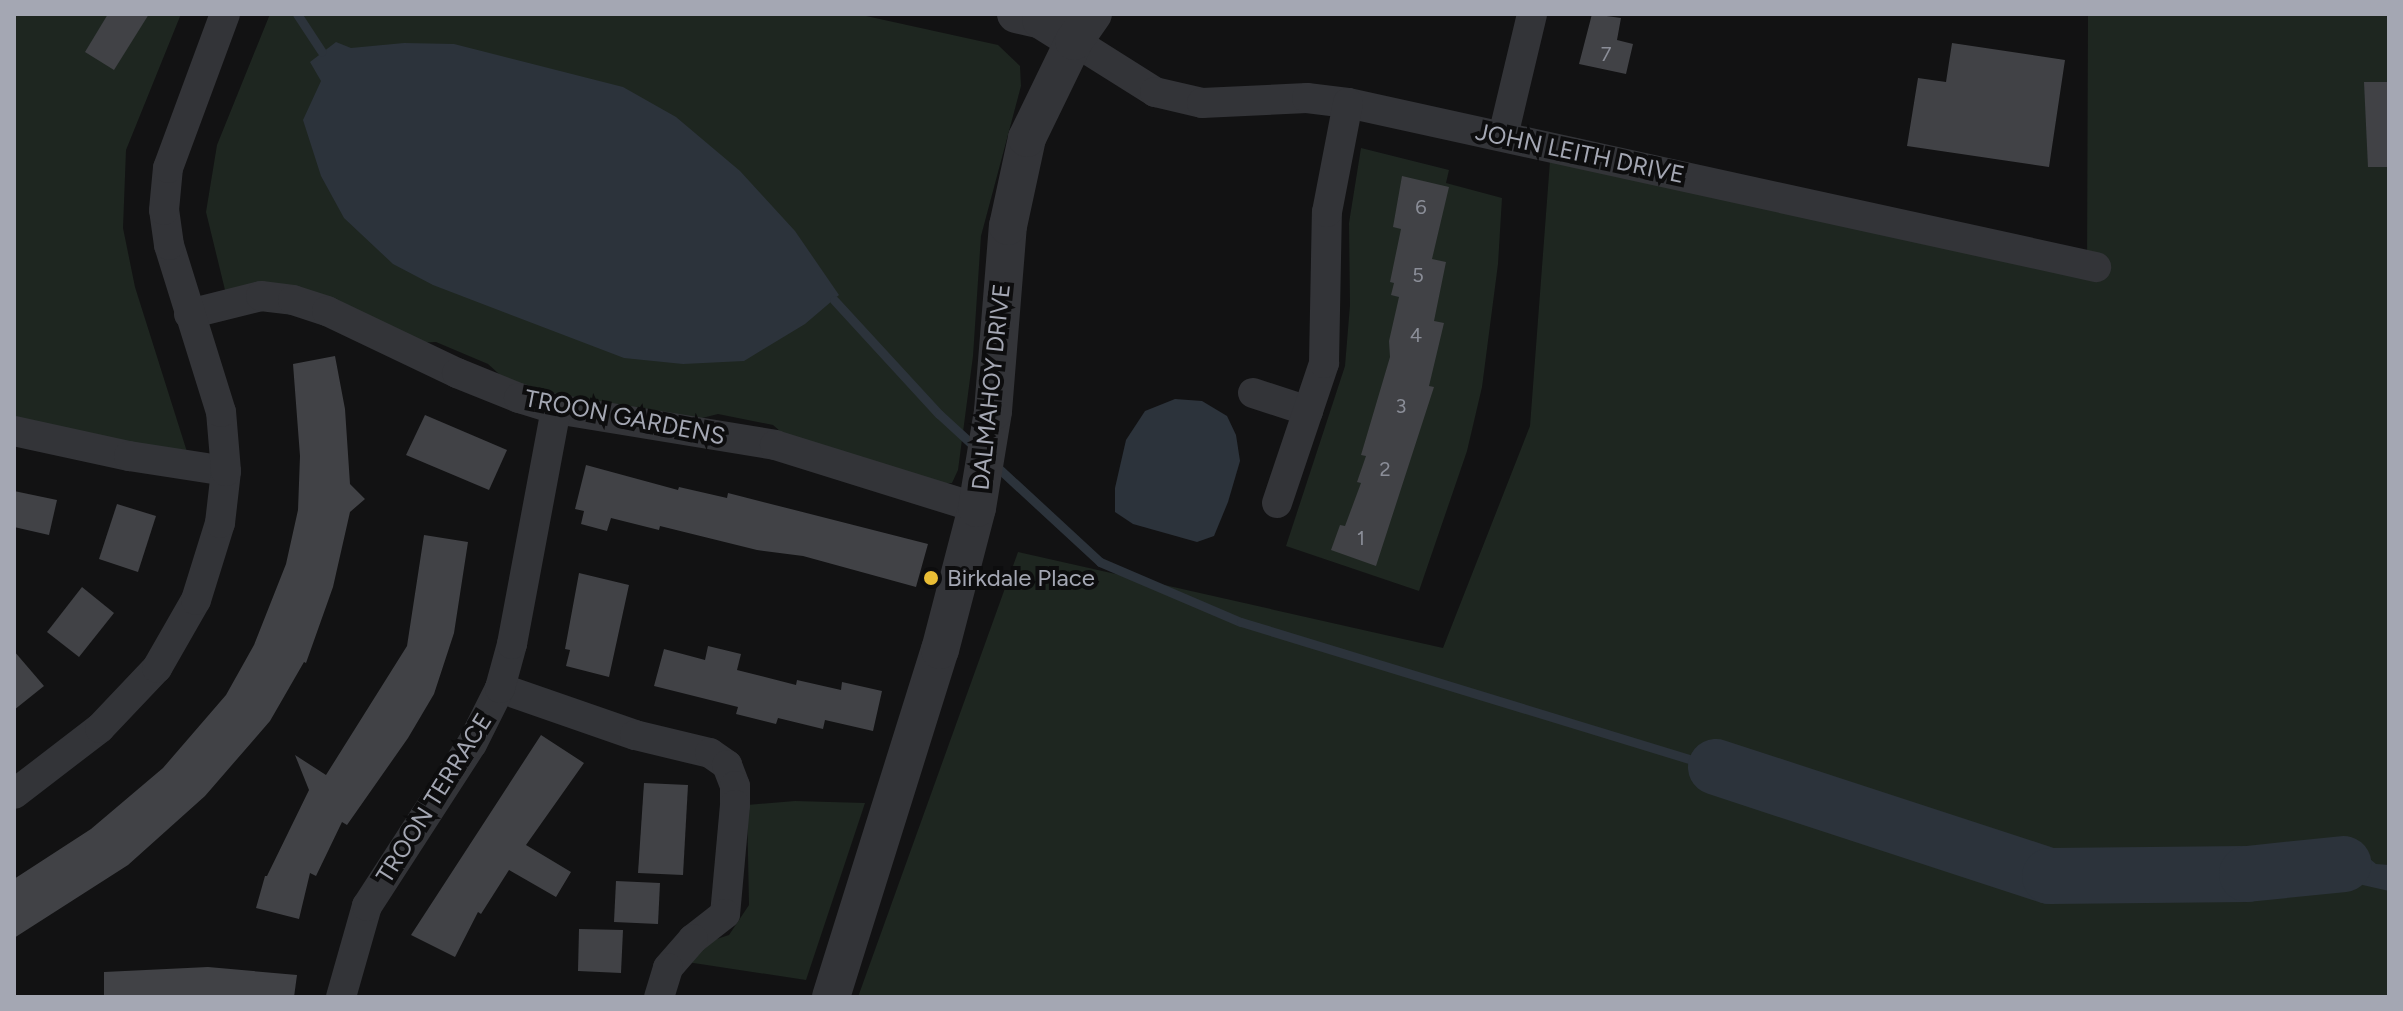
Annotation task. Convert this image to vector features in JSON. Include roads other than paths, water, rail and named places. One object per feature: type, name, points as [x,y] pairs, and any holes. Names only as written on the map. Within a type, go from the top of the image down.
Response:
[{"type":"street","points":[[14,794],[100,728],[157,668],[196,600],[220,523],[226,471],[221,412],[189,314],[167,233],[164,210],[168,168],[225,14]]},
{"type":"street","points":[[1016,14],[1083,28]]},
{"type":"street","points":[[1503,136],[1532,14]]},
{"type":"street","name":"JOHN LEITH DRIVE","points":[[1083,28],[1155,92],[1202,103],[1307,98],[1348,103],[2096,267]]},
{"type":"street","name":"DALMAHOY DRIVE","points":[[831,997],[940,650],[977,508],[993,411],[1008,226],[1027,138],[1083,28]]},
{"type":"street","points":[[1277,503],[1324,363],[1327,212],[1348,103]]},
{"type":"street","name":"TROON GARDENS","points":[[189,314],[261,296],[293,300],[327,311],[457,373],[556,409],[775,445],[977,508]]},
{"type":"street","points":[[1253,393],[1308,411]]},
{"type":"street","name":"TROON TERRACE","points":[[341,997],[367,906],[472,744],[500,688],[512,644],[556,409]]},
{"type":"street","points":[[14,431],[129,456],[226,471]]},
{"type":"street","points":[[500,688],[635,735],[710,753],[727,765],[735,786],[735,805],[725,914],[693,939],[668,968],[659,997]]},
{"type":"waterway","points":[[297,14],[322,52]]},
{"type":"waterway","points":[[834,300],[939,414],[975,447]]},
{"type":"waterway","points":[[995,465],[1100,562],[1241,622],[1716,767]]},
{"type":"waterway","points":[[1716,767],[2050,876],[2247,874],[2343,864]]},
{"type":"place","name":"Birkdale Place","points":[[931,578]]}]
